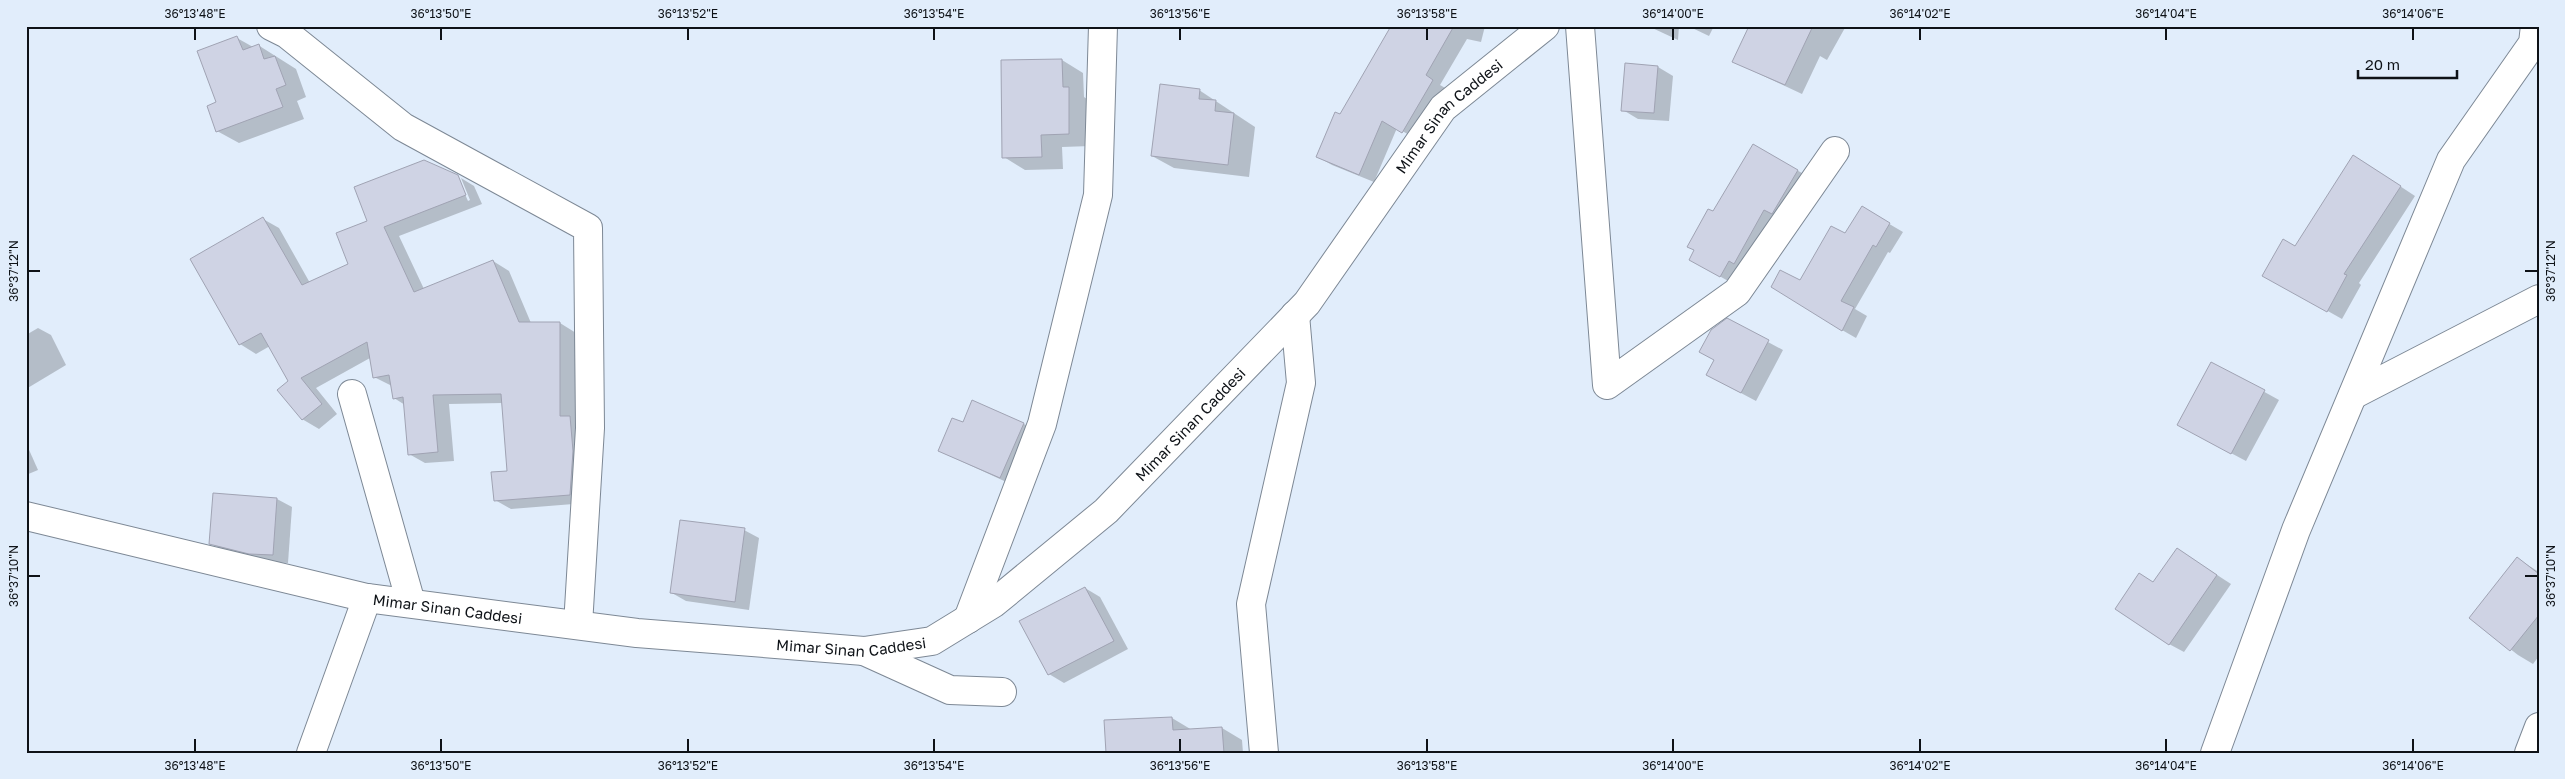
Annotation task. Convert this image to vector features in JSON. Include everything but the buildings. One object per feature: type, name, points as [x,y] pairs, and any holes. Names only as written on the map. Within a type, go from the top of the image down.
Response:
[{"type":"street","points":[[272,26],[287,34],[403,127],[588,228],[590,428],[578,625]]},
{"type":"street","points":[[968,619],[1042,424],[1098,195],[1103,26]]},
{"type":"street","name":"Mimar Sinan Caddesi","points":[[26,516],[367,598],[637,633],[864,651],[932,641],[994,603],[1106,511],[1307,303],[1443,108],[1545,26]]},
{"type":"street","points":[[1580,26],[1607,385],[1737,292],[1835,151]]},
{"type":"street","points":[[2215,753],[2296,530],[2451,160],[2533,44],[2535,26]]},
{"type":"street","points":[[2353,395],[2539,299]]},
{"type":"street","points":[[1264,753],[1251,604],[1301,383],[1295,315]]},
{"type":"street","points":[[352,394],[411,603]]},
{"type":"street","points":[[311,753],[367,598]]},
{"type":"street","points":[[864,651],[950,690],[1002,692]]},
{"type":"street","points":[[2529,753],[2539,727]]}]
